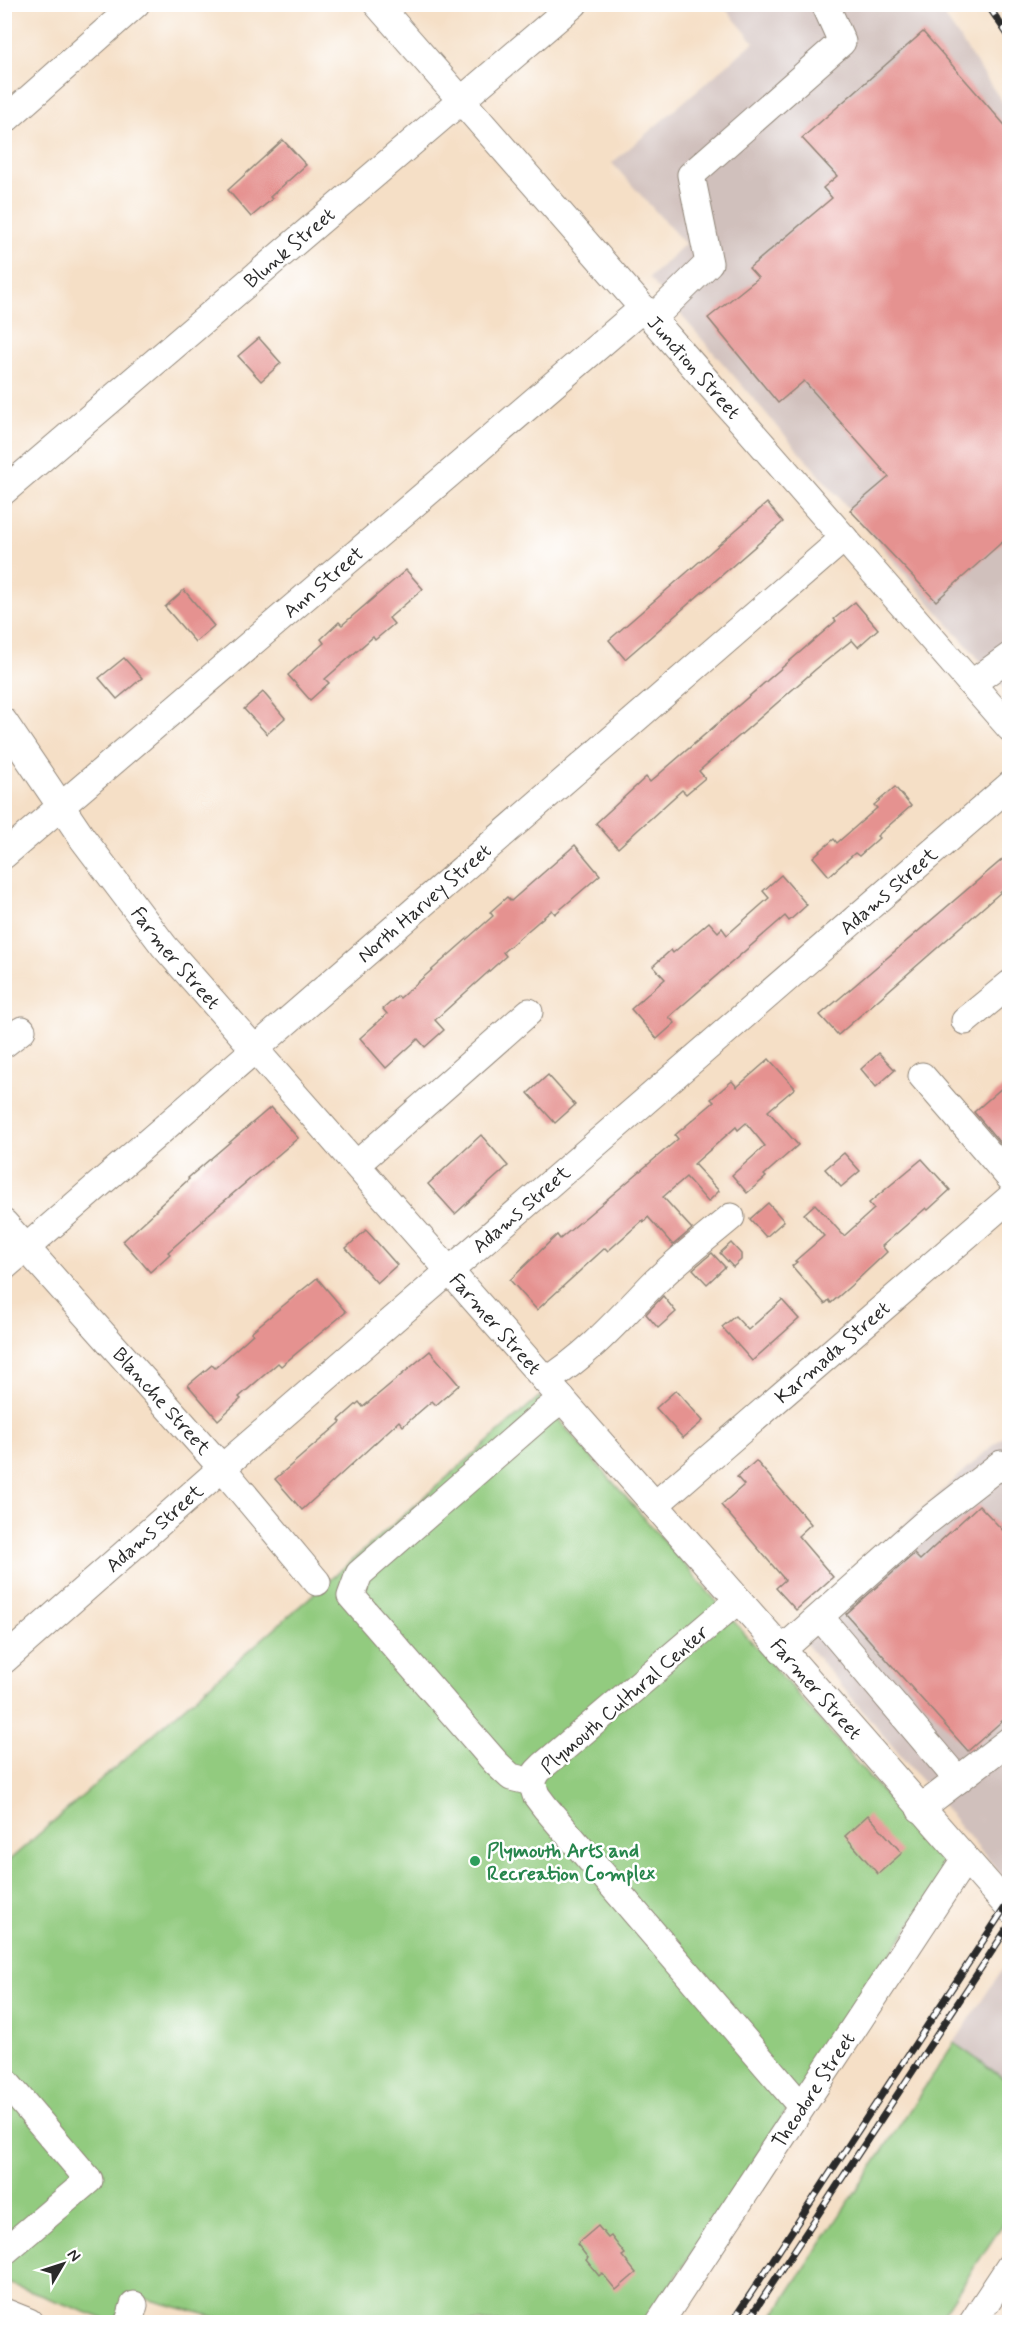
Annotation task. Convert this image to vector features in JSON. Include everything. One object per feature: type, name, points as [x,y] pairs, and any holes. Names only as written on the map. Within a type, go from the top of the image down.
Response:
[{"type":"street","points":[[4,121],[136,4]]},
{"type":"street","name":"Junction Street","points":[[377,4],[1010,728]]},
{"type":"street","name":"Blunk Street","points":[[4,491],[574,4]]},
{"type":"street","name":"Ann Street","points":[[4,855],[709,263],[691,175],[842,42],[825,4]]},
{"type":"street","name":"North Harvey Street","points":[[4,1267],[844,538]]},
{"type":"street","points":[[971,684],[1010,656]]},
{"type":"street","name":"Farmer Street","points":[[4,722],[61,807],[164,946],[1010,1909]]},
{"type":"street","name":"Adams Street","points":[[4,1660],[449,1270],[1010,785]]},
{"type":"street","points":[[965,1021],[1010,984]]},
{"type":"street","points":[[357,1164],[528,1012]]},
{"type":"street","points":[[922,1076],[1010,1178]]},
{"type":"street","name":"Karmada Street","points":[[655,1505],[1010,1198]]},
{"type":"street","points":[[532,1782],[511,1777],[496,1763],[351,1596],[359,1574],[545,1412],[554,1390],[570,1366],[615,1326],[654,1283],[731,1217]]},
{"type":"street","name":"Blanche Street","points":[[4,1223],[222,1468],[317,1582]]},
{"type":"street","points":[[782,1650],[925,1523],[1001,1464],[1010,1472]]},
{"type":"street","name":"Plymouth Cultural Center","points":[[738,1600],[544,1765],[532,1782],[536,1795],[545,1807],[801,2106]]},
{"type":"street","points":[[820,1617],[958,1780]]},
{"type":"street","points":[[920,1809],[1010,1740]]},
{"type":"street","name":"Theodore Street","points":[[660,2322],[965,1859]]},
{"type":"street","points":[[4,2080],[89,2180],[5,2252]]},
{"type":"street","points":[[973,2322],[1010,2266]]},
{"type":"street","points":[[4,2312],[29,2322]]},
{"type":"shaded area","points":[[722,5],[937,5],[1009,112],[1009,694],[649,278],[685,244],[612,163],[754,42]]},
{"type":"shaded area","points":[[1009,1431],[1010,1867],[1003,1877],[791,1626]]},
{"type":"shaded area","points":[[1009,1959],[1009,2082],[954,2043]]},
{"type":"green space","name":"Plymouth Arts and Recreation Complex","points":[[539,1397],[948,1868],[646,2322],[234,2322],[127,2294],[115,2322],[112,2322],[5,2282],[4,1860],[7,1862]]},
{"type":"green space","points":[[954,2043],[1009,2082],[1009,2215],[938,2322],[769,2322]]},
{"type":"building","points":[[923,32],[1010,131],[1010,535],[936,601],[850,510],[889,477],[804,381],[778,403],[708,318],[758,278],[749,268],[832,198],[823,188],[837,176],[802,138]]},
{"type":"building","points":[[283,140],[306,165],[251,217],[228,190]]},
{"type":"building","points":[[259,338],[281,363],[261,381],[238,356]]},
{"type":"building","points":[[767,503],[783,522],[625,659],[609,640]]},
{"type":"building","points":[[406,570],[423,589],[389,618],[394,624],[375,640],[373,637],[325,679],[329,683],[310,700],[288,675],[324,643],[321,639],[339,622],[342,625]]},
{"type":"building","points":[[184,590],[214,626],[195,642],[165,607]]},
{"type":"building","points":[[855,602],[878,629],[858,647],[852,640],[816,669],[699,771],[705,778],[686,794],[682,790],[618,848],[596,823],[646,777],[650,782]]},
{"type":"building","points":[[124,658],[142,678],[117,699],[99,678]]},
{"type":"building","points":[[263,692],[285,718],[267,734],[244,709]]},
{"type":"building","points":[[895,787],[911,806],[877,836],[879,838],[859,856],[855,853],[829,876],[813,857],[834,839],[837,843],[877,808],[874,805]]},
{"type":"building","points":[[575,845],[600,875],[555,914],[552,910],[503,952],[506,956],[435,1020],[444,1030],[425,1047],[418,1039],[386,1068],[360,1038],[387,1014],[383,1009],[398,996],[400,998],[493,916],[490,912],[507,897],[511,901]]},
{"type":"building","points":[[1010,853],[1010,884],[838,1035],[820,1015]]},
{"type":"building","points":[[781,875],[807,905],[789,921],[785,916],[669,1017],[675,1023],[657,1039],[631,1009],[665,979],[653,966],[671,950],[673,953],[709,922],[718,932],[722,928],[727,935],[769,898],[763,891]]},
{"type":"building","points":[[879,1053],[895,1070],[876,1087],[861,1069]]},
{"type":"building","points":[[769,1059],[795,1088],[768,1111],[798,1145],[747,1193],[732,1175],[765,1146],[746,1123],[738,1130],[736,1127],[694,1164],[719,1191],[708,1202],[686,1177],[663,1197],[692,1229],[673,1245],[648,1217],[608,1251],[605,1248],[537,1310],[510,1280],[557,1235],[560,1239],[678,1139],[675,1135],[714,1102],[711,1099],[732,1081],[737,1087]]},
{"type":"building","points":[[548,1075],[575,1105],[555,1123],[528,1093]]},
{"type":"building","points":[[1010,1081],[1010,1137],[1001,1144],[974,1112]]},
{"type":"building","points":[[271,1107],[298,1138],[202,1220],[150,1272],[123,1241],[188,1178]]},
{"type":"building","points":[[481,1135],[508,1166],[455,1214],[428,1184]]},
{"type":"building","points":[[844,1153],[860,1171],[841,1187],[825,1169]]},
{"type":"building","points":[[922,1159],[950,1190],[882,1246],[887,1252],[831,1303],[829,1300],[825,1304],[792,1266],[824,1236],[804,1214],[815,1204],[844,1236],[874,1209],[869,1203]]},
{"type":"building","points":[[768,1203],[784,1221],[766,1237],[750,1219]]},
{"type":"building","points":[[366,1230],[397,1265],[377,1283],[346,1248]]},
{"type":"building","points":[[731,1243],[741,1254],[741,1260],[733,1267],[720,1253]]},
{"type":"building","points":[[712,1253],[725,1267],[707,1284],[693,1269]]},
{"type":"building","points":[[317,1278],[346,1312],[281,1366],[278,1363],[239,1397],[241,1399],[218,1420],[188,1385],[212,1365],[215,1368],[253,1334],[251,1332]]},
{"type":"building","points":[[663,1296],[676,1312],[658,1328],[646,1314]]},
{"type":"building","points":[[782,1300],[799,1319],[752,1361],[722,1327],[735,1316],[748,1330]]},
{"type":"building","points":[[430,1351],[459,1385],[436,1405],[432,1401],[403,1426],[399,1421],[302,1510],[275,1479],[341,1422],[339,1420],[359,1402],[363,1407]]},
{"type":"building","points":[[676,1390],[703,1421],[683,1438],[656,1408]]},
{"type":"building","points":[[756,1461],[811,1524],[798,1536],[833,1577],[796,1610],[776,1588],[785,1580],[721,1505],[744,1485],[737,1477]]},
{"type":"building","points":[[979,1505],[1010,1538],[1010,1714],[968,1751],[846,1614],[914,1554],[920,1560]]},
{"type":"building","points":[[868,1815],[902,1853],[878,1874],[845,1836]]},
{"type":"building","points":[[598,2226],[608,2238],[611,2236],[625,2254],[622,2256],[636,2273],[616,2290],[602,2273],[599,2276],[577,2244]]},
{"type":"railway","points":[[987,4],[1010,38]]},
{"type":"railway","points":[[1004,4],[1010,13]]},
{"type":"railway","points":[[732,2322],[1010,1900]]},
{"type":"railway","points":[[747,2322],[1010,1924]]},
{"type":"place","name":"Plymouth Arts and Recreation Complex","points":[[475,1861]]}]
